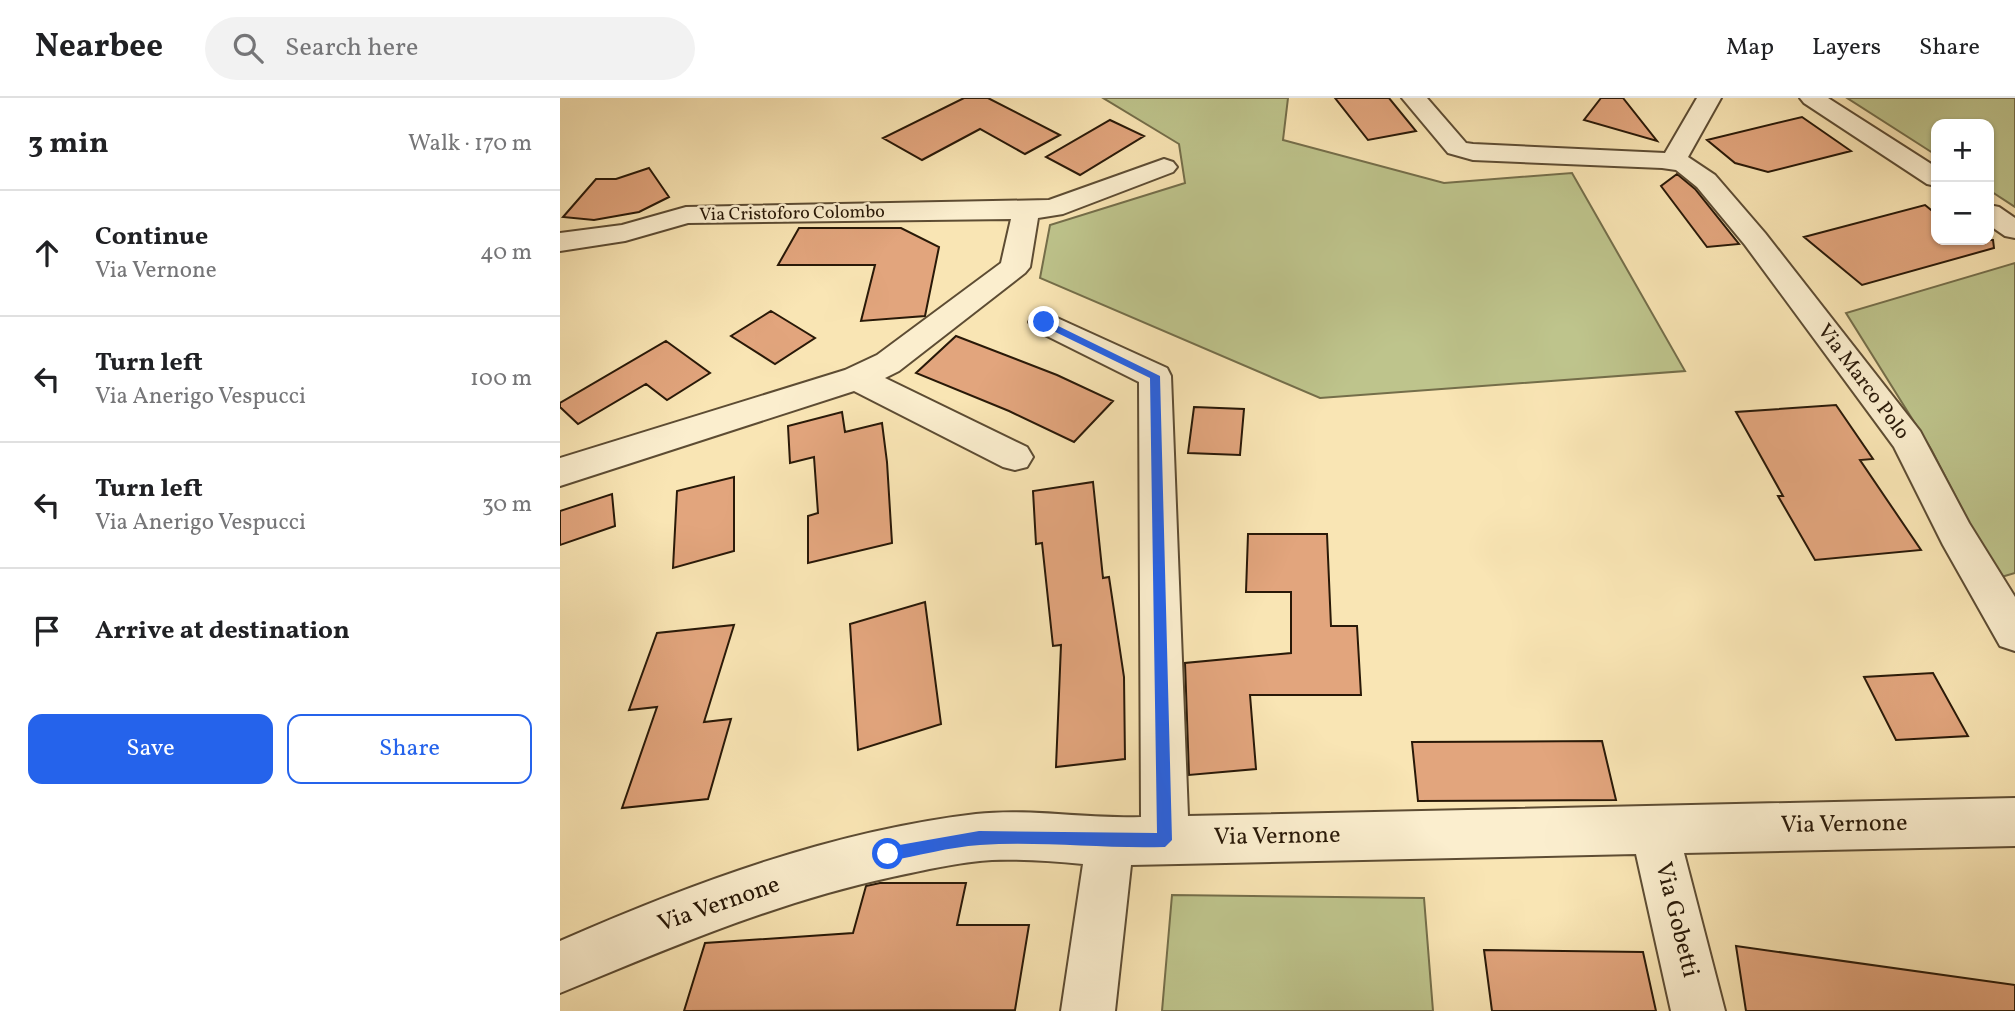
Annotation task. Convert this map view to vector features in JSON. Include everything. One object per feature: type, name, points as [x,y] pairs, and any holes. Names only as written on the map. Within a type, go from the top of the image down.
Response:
[{"type":"street","points":[[1414,98],[1457,148],[1473,152],[1672,162],[1709,98]]},
{"type":"street","points":[[1812,98],[1931,175]]},
{"type":"street","name":"Via Marco Polo","points":[[1672,162],[1684,164],[1706,181],[1755,239],[1908,440],[1956,534],[2015,633]]},
{"type":"street","name":"Via Cristoforo Colombo","points":[[560,242],[625,233],[686,215],[1026,211],[1053,208],[1164,167]]},
{"type":"street","points":[[560,472],[857,378],[888,363],[1015,267],[1026,211]]},
{"type":"street","points":[[1994,215],[2015,230]]},
{"type":"street","points":[[1044,322],[1155,376],[1165,840]]},
{"type":"street","points":[[857,378],[1015,457]]},
{"type":"street","name":"Via Vernone","points":[[560,967],[610,944],[786,882],[888,854],[979,838],[1051,838],[1110,842],[2015,822]]},
{"type":"street","name":"Via Gobetti","points":[[1654,828],[1698,1011]]},
{"type":"street","points":[[1088,1011],[1110,842]]},
{"type":"green space","points":[[1103,98],[1288,98],[1283,140],[1444,183],[1572,173],[1685,371],[1320,398],[1040,278],[1050,225],[1185,183],[1179,144]]},
{"type":"green space","points":[[1847,98],[2015,98],[2015,207],[1994,193],[1994,119],[1931,119],[1931,152]]},
{"type":"green space","points":[[2015,263],[2015,573],[1998,578],[1931,449],[1846,313]]},
{"type":"green space","points":[[1172,895],[1424,898],[1433,1011],[1162,1011]]},
{"type":"building","points":[[964,98],[988,98],[1060,135],[1025,154],[980,129],[922,160],[883,138]]},
{"type":"building","points":[[1335,98],[1389,98],[1416,131],[1368,140]]},
{"type":"building","points":[[1601,98],[1623,98],[1657,141],[1584,120]]},
{"type":"building","points":[[1802,117],[1851,151],[1768,172],[1735,163],[1707,140]]},
{"type":"building","points":[[1110,120],[1144,136],[1080,175],[1046,157]]},
{"type":"building","points":[[649,168],[669,197],[639,212],[594,220],[563,217],[596,179],[616,179]]},
{"type":"building","points":[[1677,174],[1695,189],[1739,244],[1707,247],[1661,186]]},
{"type":"building","points":[[1925,205],[1931,210],[1931,245],[1994,245],[1994,248],[1862,285],[1804,237]]},
{"type":"building","points":[[799,228],[901,228],[939,247],[925,316],[861,321],[875,265],[778,265]]},
{"type":"building","points":[[771,311],[815,338],[775,364],[731,336]]},
{"type":"building","points":[[956,336],[1057,375],[1113,401],[1074,442],[1009,411],[916,373]]},
{"type":"building","points":[[666,341],[710,373],[667,400],[646,384],[578,424],[560,407],[560,403]]},
{"type":"building","points":[[1836,405],[1873,459],[1860,460],[1921,550],[1815,560],[1778,496],[1783,496],[1736,412]]},
{"type":"building","points":[[1194,407],[1244,409],[1240,455],[1188,453]]},
{"type":"building","points":[[842,412],[845,432],[882,423],[892,543],[808,563],[808,516],[818,513],[814,457],[790,463],[788,426]]},
{"type":"building","points":[[734,477],[734,551],[673,568],[677,491]]},
{"type":"building","points":[[1093,482],[1103,578],[1109,577],[1124,677],[1125,759],[1056,767],[1061,645],[1053,646],[1042,543],[1036,544],[1033,491]]},
{"type":"building","points":[[612,494],[615,526],[560,545],[560,511]]},
{"type":"building","points":[[1248,534],[1327,534],[1331,626],[1357,626],[1361,695],[1250,695],[1256,769],[1189,775],[1185,663],[1291,653],[1291,592],[1246,592]]},
{"type":"building","points":[[925,602],[941,724],[858,750],[850,624]]},
{"type":"building","points":[[734,625],[704,722],[731,719],[708,799],[622,808],[657,707],[629,710],[657,633]]},
{"type":"building","points":[[1933,673],[1968,736],[1896,740],[1864,677]]},
{"type":"building","points":[[1602,741],[1616,800],[1418,801],[1412,742]]},
{"type":"building","points":[[880,883],[966,883],[957,925],[1029,925],[1015,1010],[684,1011],[705,943],[853,933],[866,886]]},
{"type":"building","points":[[1736,946],[2015,985],[2015,1011],[1746,1011]]},
{"type":"building","points":[[1484,950],[1643,952],[1656,1011],[1492,1011]]},
{"type":"route","points":[[888,854],[979,838],[1051,838],[1110,842],[1165,840],[1155,376],[1044,322]]}]
